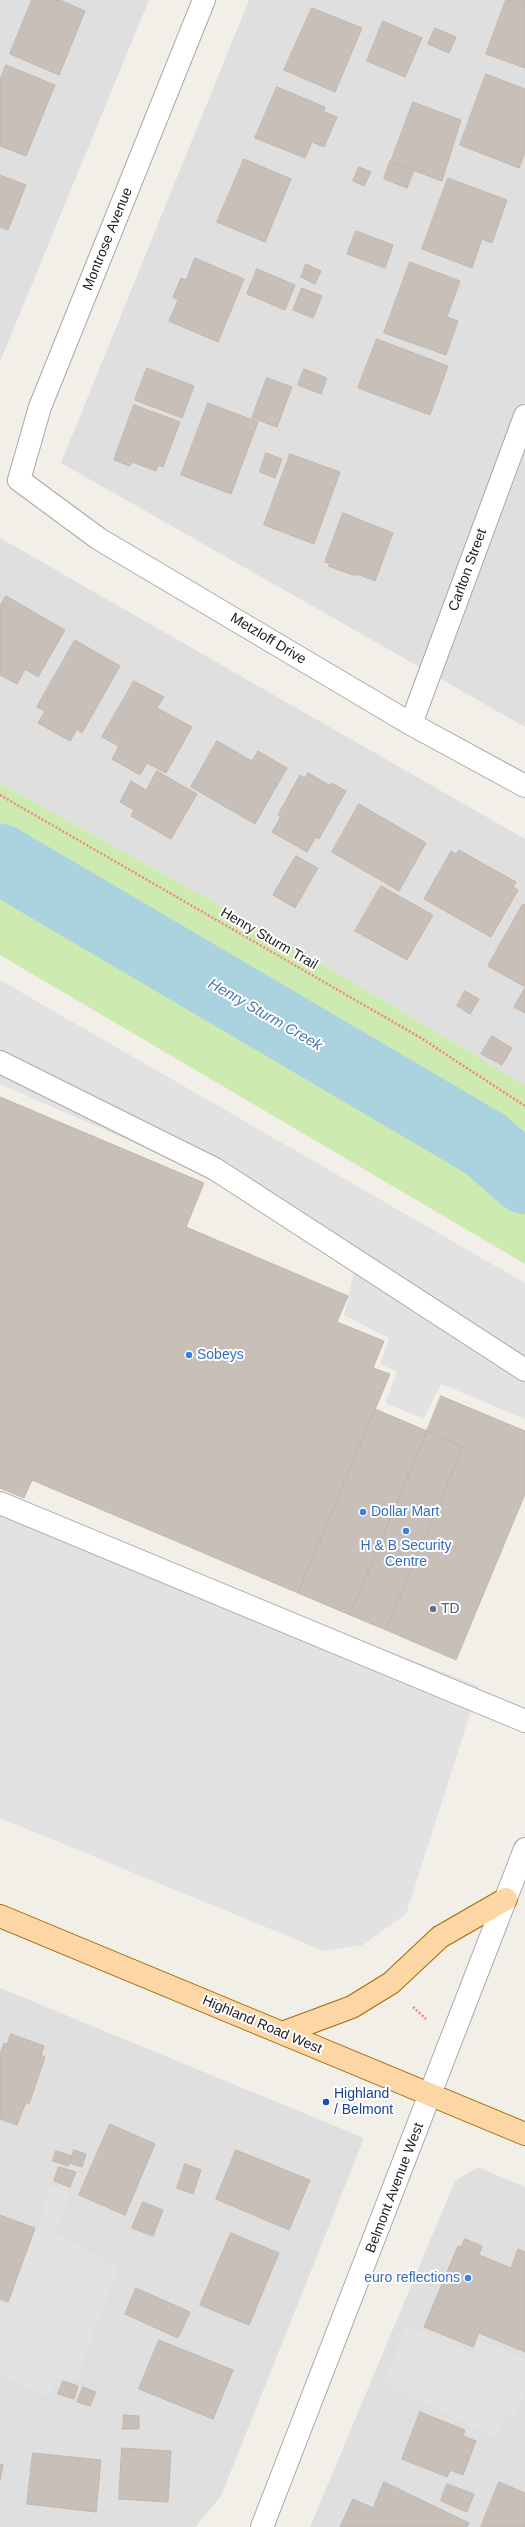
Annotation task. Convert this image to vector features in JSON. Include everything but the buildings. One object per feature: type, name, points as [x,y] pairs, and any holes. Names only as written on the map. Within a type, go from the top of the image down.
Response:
[{"type":"main road","points":[[282,2033],[352,2007],[391,1984],[440,1937],[506,1900]]},
{"type":"main road","name":"Highland Road West","points":[[0,1916],[525,2134]]},
{"type":"street","name":"Montrose Avenue","points":[[19,480],[40,407],[204,0]]},
{"type":"street","name":"Carlton Street","points":[[411,724],[525,416]]},
{"type":"street","name":"Metzloff Drive","points":[[19,480],[99,539],[411,724],[525,786]]},
{"type":"street","points":[[0,1062],[215,1169],[525,1370]]},
{"type":"street","points":[[0,1503],[525,1721]]},
{"type":"street","name":"Belmont Avenue West","points":[[262,2527],[431,2095],[525,1849]]},
{"type":"path","name":"Henry Sturm Trail","points":[[0,795],[421,1038],[525,1106]]},
{"type":"shaded area","points":[[0,0],[149,0],[0,362]]},
{"type":"shaded area","points":[[249,0],[525,0],[525,727],[61,463]]},
{"type":"shaded area","points":[[0,538],[525,839],[525,1085],[270,933],[0,783]]},
{"type":"shaded area","points":[[0,980],[525,1283],[525,1419],[441,1384],[424,1419],[385,1403],[397,1372],[380,1364],[389,1338],[344,1315],[354,1272],[205,1174],[0,1084]]},
{"type":"shaded area","points":[[0,1502],[479,1686],[406,1914],[363,1945],[324,1951],[0,1818]]},
{"type":"shaded area","points":[[0,1988],[364,2138],[221,2496],[195,2527],[0,2527]]},
{"type":"shaded area","points":[[478,2167],[525,2187],[525,2527],[310,2527],[455,2181]]},
{"type":"shaded area","points":[[51,2186],[71,2191],[56,2233],[118,2268],[76,2380],[57,2377],[49,2397],[0,2373],[0,2302],[9,2305]]},
{"type":"shaded area","points":[[407,2324],[472,2355],[479,2340],[525,2360],[525,2392],[515,2416],[506,2414],[495,2439],[384,2384]]},
{"type":"green space","points":[[0,783],[270,933],[525,1085],[525,1264],[0,955]]},
{"type":"waterway","name":"Henry Sturm Creek","points":[[0,859],[485,1144],[525,1179]]},
{"type":"place","name":"Sobeys","points":[[189,1355]]},
{"type":"place","name":"Dollar Mart","points":[[363,1512]]},
{"type":"place","name":"H & B Security Centre","points":[[406,1531]]},
{"type":"place","name":"TD","points":[[433,1609]]},
{"type":"place","name":"Highland / Belmont","points":[[326,2102]]},
{"type":"place","name":"euro reflections","points":[[468,2278]]}]
